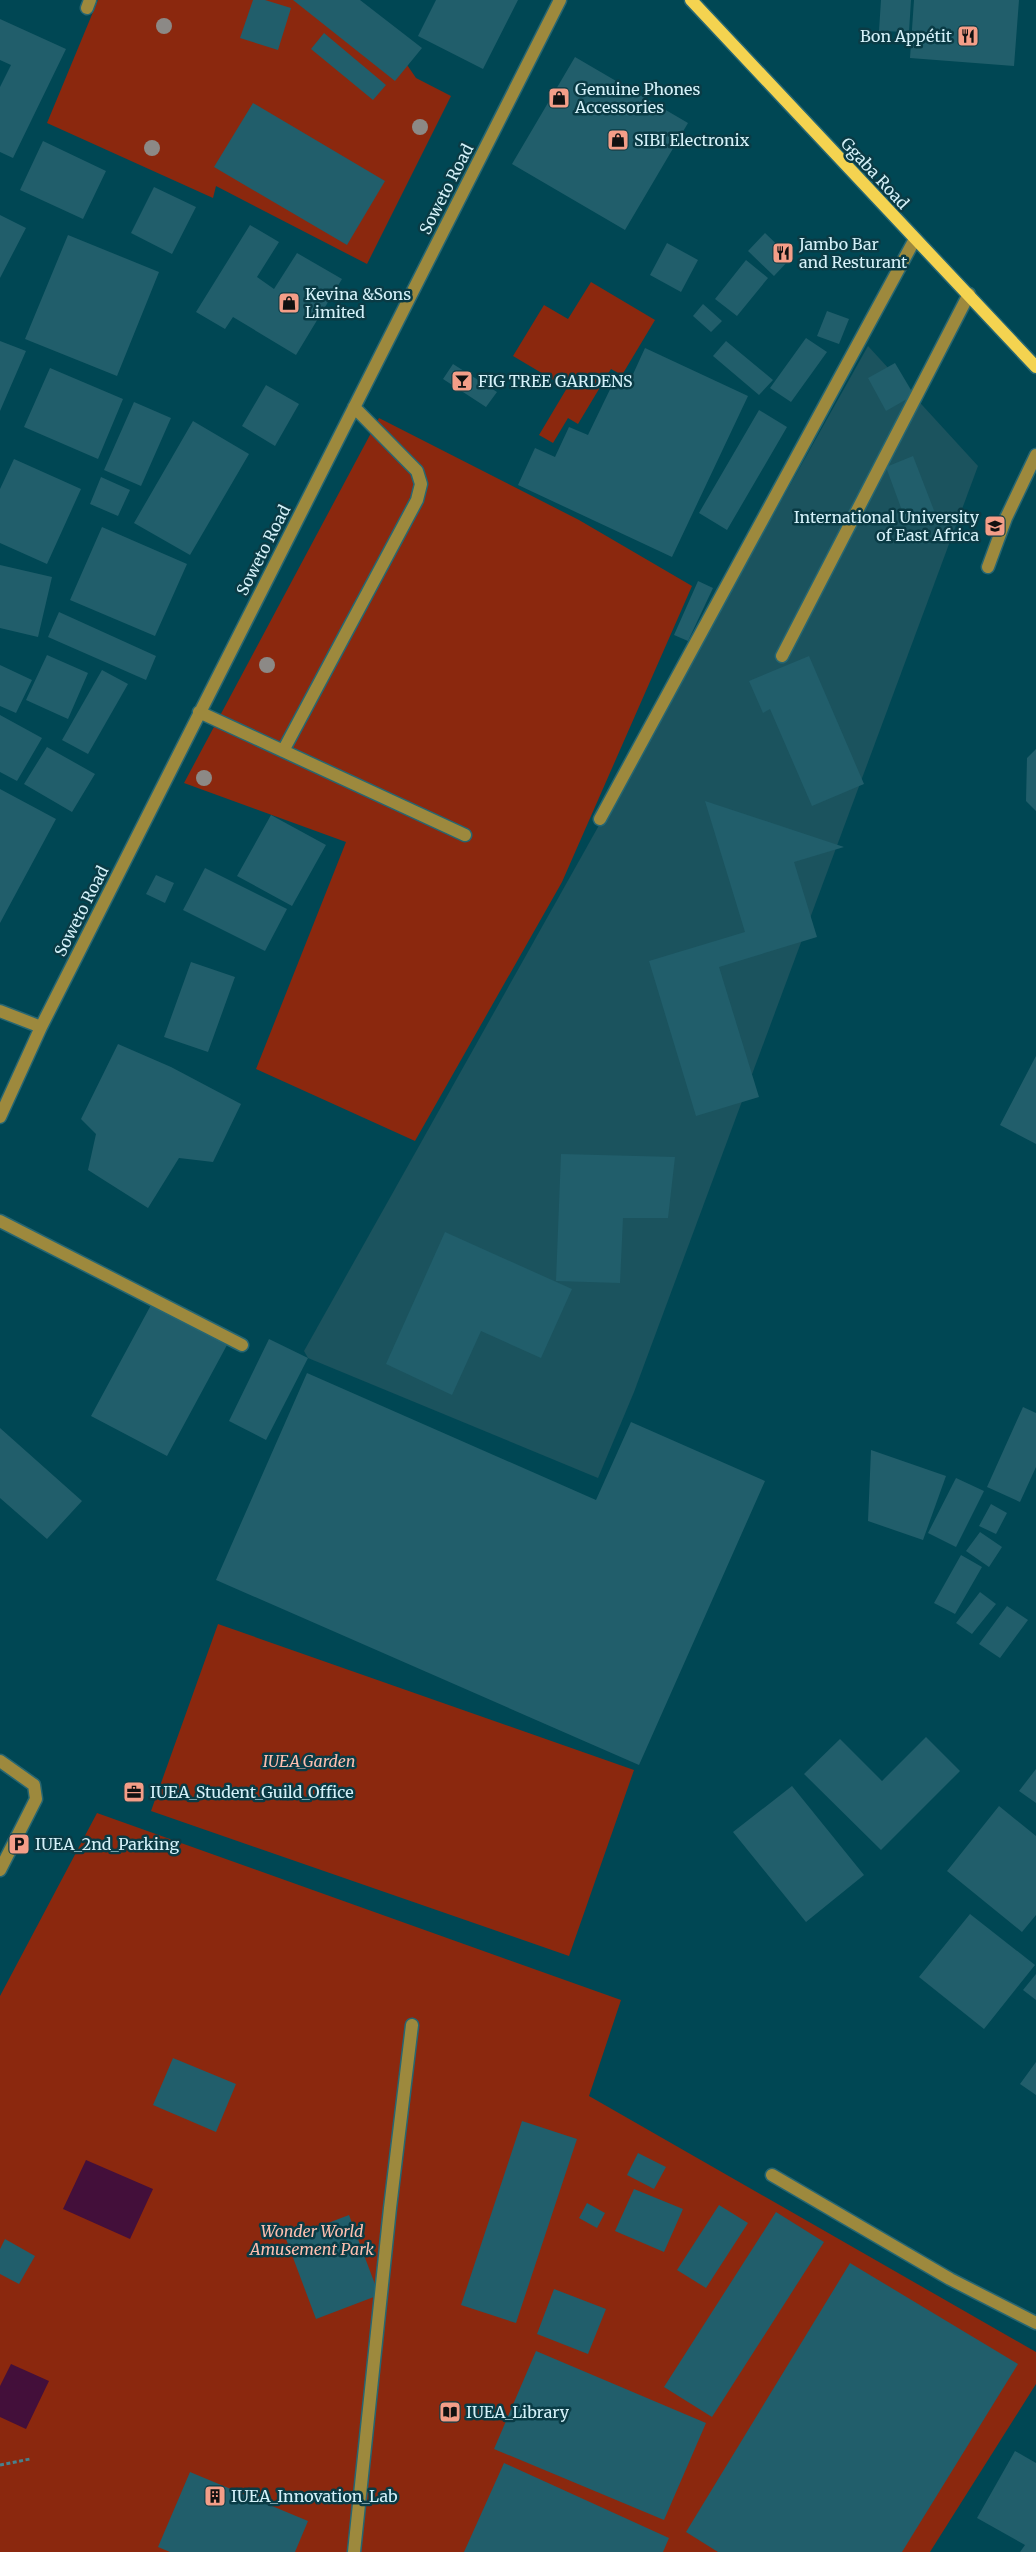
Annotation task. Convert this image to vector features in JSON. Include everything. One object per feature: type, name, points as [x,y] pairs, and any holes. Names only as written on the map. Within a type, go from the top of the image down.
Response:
[{"type":"main road","name":"Ggaba Road","points":[[690,0],[1036,367]]},
{"type":"street","name":"Soweto Road","points":[[0,1117],[41,1027],[560,0]]},
{"type":"street","points":[[600,819],[915,239]]},
{"type":"street","points":[[782,656],[969,294]]},
{"type":"street","points":[[283,751],[417,500],[421,484],[417,471],[354,407]]},
{"type":"street","points":[[988,567],[1006,518],[1036,455]]},
{"type":"street","points":[[200,712],[465,835]]},
{"type":"street","points":[[0,1011],[41,1027]]},
{"type":"street","points":[[0,1221],[242,1345]]},
{"type":"street","points":[[0,1761],[34,1785],[36,1799],[0,1870]]},
{"type":"street","points":[[354,2552],[390,2208],[412,2025]]},
{"type":"street","points":[[772,2175],[950,2279],[1036,2323]]},
{"type":"path","points":[[0,2465],[30,2459]]},
{"type":"shaded area","name":"International University of East Africa","points":[[868,346],[978,466],[634,1392],[598,1478],[308,1358],[304,1351]]},
{"type":"shaded area","points":[[86,2160],[153,2189],[130,2239],[63,2209]]},
{"type":"shaded area","points":[[11,2364],[49,2381],[26,2429],[0,2417],[0,2386]]},
{"type":"green space","points":[[98,0],[342,0],[386,34],[416,78],[451,96],[367,264],[216,186],[213,198],[47,123]]},
{"type":"green space","points":[[591,282],[655,320],[622,375],[611,369],[578,424],[568,418],[553,443],[539,435],[567,388],[513,356],[544,305],[568,319]]},
{"type":"green space","points":[[379,418],[579,520],[692,586],[562,882],[415,1141],[256,1069],[346,842],[184,783]]},
{"type":"green space","name":"IUEA_Garden","points":[[218,1624],[634,1770],[569,1956],[151,1811]]},
{"type":"green space","name":"Wonder World Amusement Park","points":[[97,1813],[621,2000],[589,2096],[1036,2352],[1036,2384],[930,2552],[0,2552],[0,1996]]},
{"type":"building","points":[[253,0],[265,0],[291,8],[278,50],[240,38]]},
{"type":"building","points":[[293,0],[360,0],[422,48],[395,81]]},
{"type":"building","points":[[436,0],[518,0],[483,69],[418,36]]},
{"type":"building","points":[[881,0],[911,0],[909,32],[879,31]]},
{"type":"building","points":[[914,0],[1019,0],[1014,66],[910,58]]},
{"type":"building","points":[[0,19],[66,49],[13,158],[0,152],[0,87],[11,65],[0,60]]},
{"type":"building","points":[[324,33],[386,85],[373,100],[311,49]]},
{"type":"building","points":[[575,57],[688,123],[625,230],[512,164]]},
{"type":"building","points":[[253,103],[385,181],[347,245],[214,167]]},
{"type":"building","points":[[43,141],[106,171],[83,219],[20,190]]},
{"type":"building","points":[[154,187],[196,207],[172,254],[131,233]]},
{"type":"building","points":[[0,215],[26,228],[0,278]]},
{"type":"building","points":[[250,225],[279,242],[257,277],[274,289],[297,253],[342,279],[296,355],[233,317],[225,329],[196,312]]},
{"type":"building","points":[[765,233],[791,258],[774,276],[748,251]]},
{"type":"building","points":[[68,235],[159,272],[117,376],[25,339]]},
{"type":"building","points":[[667,243],[698,260],[681,292],[650,275]]},
{"type":"building","points":[[746,260],[768,278],[737,316],[715,299]]},
{"type":"building","points":[[703,304],[722,321],[711,332],[693,316]]},
{"type":"building","points":[[827,311],[849,319],[839,344],[817,336]]},
{"type":"building","points":[[806,338],[827,352],[791,402],[770,388]]},
{"type":"building","points":[[0,341],[26,351],[0,411]]},
{"type":"building","points":[[726,341],[773,380],[759,395],[713,356]]},
{"type":"building","points":[[645,348],[748,396],[672,557],[518,485],[535,448],[555,457],[569,427],[588,435],[616,377],[629,383]]},
{"type":"building","points":[[895,363],[914,395],[886,411],[868,378]]},
{"type":"building","points":[[453,364],[497,392],[486,407],[443,379]]},
{"type":"building","points":[[50,368],[123,399],[98,459],[24,427]]},
{"type":"building","points":[[266,385],[299,404],[275,446],[242,426]]},
{"type":"building","points":[[134,402],[171,418],[141,486],[104,470]]},
{"type":"building","points":[[759,410],[787,427],[727,530],[699,513]]},
{"type":"building","points":[[193,421],[249,454],[190,555],[134,523]]},
{"type":"building","points":[[913,456],[935,513],[907,524],[886,467]]},
{"type":"building","points":[[14,459],[81,489],[47,564],[0,543],[0,489]]},
{"type":"building","points":[[101,477],[130,490],[118,516],[90,504]]},
{"type":"building","points":[[102,527],[187,564],[155,636],[70,600]]},
{"type":"building","points":[[0,565],[52,577],[38,637],[0,628]]},
{"type":"building","points":[[698,581],[713,588],[688,641],[674,635]]},
{"type":"building","points":[[59,612],[156,656],[146,680],[48,637]]},
{"type":"building","points":[[47,655],[88,673],[68,719],[26,700]]},
{"type":"building","points":[[809,656],[864,784],[812,806],[770,709],[763,713],[749,681]]},
{"type":"building","points":[[0,665],[32,680],[16,713],[0,706]]},
{"type":"building","points":[[102,670],[128,684],[88,754],[62,740]]},
{"type":"building","points":[[0,715],[42,738],[17,781],[0,772]]},
{"type":"building","points":[[47,747],[95,774],[72,812],[24,784]]},
{"type":"building","points":[[1036,749],[1036,811],[1026,801],[1027,758]]},
{"type":"building","points":[[0,789],[56,819],[0,923]]},
{"type":"building","points":[[705,801],[844,847],[794,862],[817,937],[719,967],[759,1097],[696,1116],[649,961],[745,932]]},
{"type":"building","points":[[271,815],[326,845],[292,906],[237,876]]},
{"type":"building","points":[[205,868],[287,909],[265,951],[183,910]]},
{"type":"building","points":[[156,875],[174,883],[165,903],[146,894]]},
{"type":"building","points":[[191,962],[235,977],[208,1052],[164,1037]]},
{"type":"building","points":[[118,1044],[171,1067],[241,1104],[213,1162],[179,1158],[148,1208],[88,1170],[96,1134],[81,1119]]},
{"type":"building","points":[[1036,1056],[1036,1144],[1000,1125]]},
{"type":"building","points":[[561,1154],[675,1157],[668,1218],[623,1218],[620,1283],[556,1281]]},
{"type":"building","points":[[445,1232],[572,1289],[541,1358],[481,1331],[452,1395],[386,1364]]},
{"type":"building","points":[[151,1305],[227,1345],[167,1456],[91,1416]]},
{"type":"building","points":[[269,1339],[308,1358],[266,1440],[229,1421]]},
{"type":"building","points":[[307,1373],[596,1500],[631,1422],[765,1481],[639,1765],[216,1580]]},
{"type":"building","points":[[1023,1407],[1036,1413],[1036,1467],[1020,1502],[987,1487]]},
{"type":"building","points":[[0,1428],[82,1501],[47,1539],[0,1498]]},
{"type":"building","points":[[871,1450],[946,1476],[923,1540],[868,1521]]},
{"type":"building","points":[[956,1478],[984,1491],[956,1547],[928,1533]]},
{"type":"building","points":[[991,1504],[1007,1513],[996,1534],[979,1526]]},
{"type":"building","points":[[980,1532],[1002,1547],[989,1567],[966,1551]]},
{"type":"building","points":[[961,1555],[982,1567],[955,1614],[934,1603]]},
{"type":"building","points":[[980,1592],[996,1604],[972,1634],[956,1623]]},
{"type":"building","points":[[1007,1606],[1028,1620],[1000,1658],[979,1644]]},
{"type":"building","points":[[926,1737],[960,1771],[881,1850],[804,1774],[840,1739],[882,1781]]},
{"type":"building","points":[[1036,1769],[1036,1803],[1019,1791]]},
{"type":"building","points":[[792,1786],[864,1875],[806,1922],[733,1832]]},
{"type":"building","points":[[999,1806],[1036,1836],[1036,1915],[1022,1932],[947,1871]]},
{"type":"building","points":[[970,1914],[1035,1965],[984,2029],[919,1977]]},
{"type":"building","points":[[1036,1974],[1036,2000],[1023,1990]]},
{"type":"building","points":[[173,2058],[236,2084],[216,2132],[153,2105]]},
{"type":"building","points":[[1036,2062],[1036,2095],[1020,2084]]},
{"type":"building","points":[[522,2121],[577,2139],[516,2323],[461,2305]]},
{"type":"building","points":[[638,2153],[666,2167],[654,2189],[627,2175]]},
{"type":"building","points":[[634,2189],[683,2209],[664,2252],[615,2231]]},
{"type":"building","points":[[587,2203],[605,2213],[597,2228],[579,2218]]},
{"type":"building","points":[[719,2205],[748,2223],[706,2288],[677,2270]]},
{"type":"building","points":[[776,2212],[824,2242],[712,2417],[664,2387]]},
{"type":"building","points":[[349,2215],[379,2295],[316,2319],[286,2239]]},
{"type":"building","points":[[5,2239],[35,2256],[19,2284],[0,2274],[0,2249]]},
{"type":"building","points":[[850,2263],[1018,2364],[902,2552],[718,2552],[686,2532]]},
{"type":"building","points":[[554,2289],[606,2309],[588,2354],[537,2334]]},
{"type":"building","points":[[536,2351],[706,2423],[664,2520],[494,2449]]},
{"type":"building","points":[[1015,2451],[1036,2463],[1036,2552],[1020,2552],[1025,2545],[977,2518]]},
{"type":"building","points":[[504,2463],[669,2538],[663,2552],[464,2552]]},
{"type":"building","name":"IUEA_Innovation_Lab","points":[[190,2472],[308,2521],[295,2552],[170,2552],[158,2547]]},
{"type":"place","name":"Bon Appétit","points":[[968,36]]},
{"type":"place","name":"Genuine Phones Accessories","points":[[559,98]]},
{"type":"place","name":"SIBI Electronix","points":[[618,140]]},
{"type":"place","name":"Jambo Bar and Resturant","points":[[783,253]]},
{"type":"place","name":"Kevina &Sons Limited","points":[[289,303]]},
{"type":"place","name":"FIG TREE GARDENS","points":[[462,381]]},
{"type":"place","name":"International University of East Africa","points":[[995,526]]},
{"type":"place","name":"IUEA_Student_Guild_Office","points":[[134,1792]]},
{"type":"place","name":"IUEA_2nd_Parking","points":[[19,1844]]},
{"type":"place","name":"IUEA_Library","points":[[450,2412]]},
{"type":"place","name":"IUEA_Innovation_Lab","points":[[215,2496]]}]
